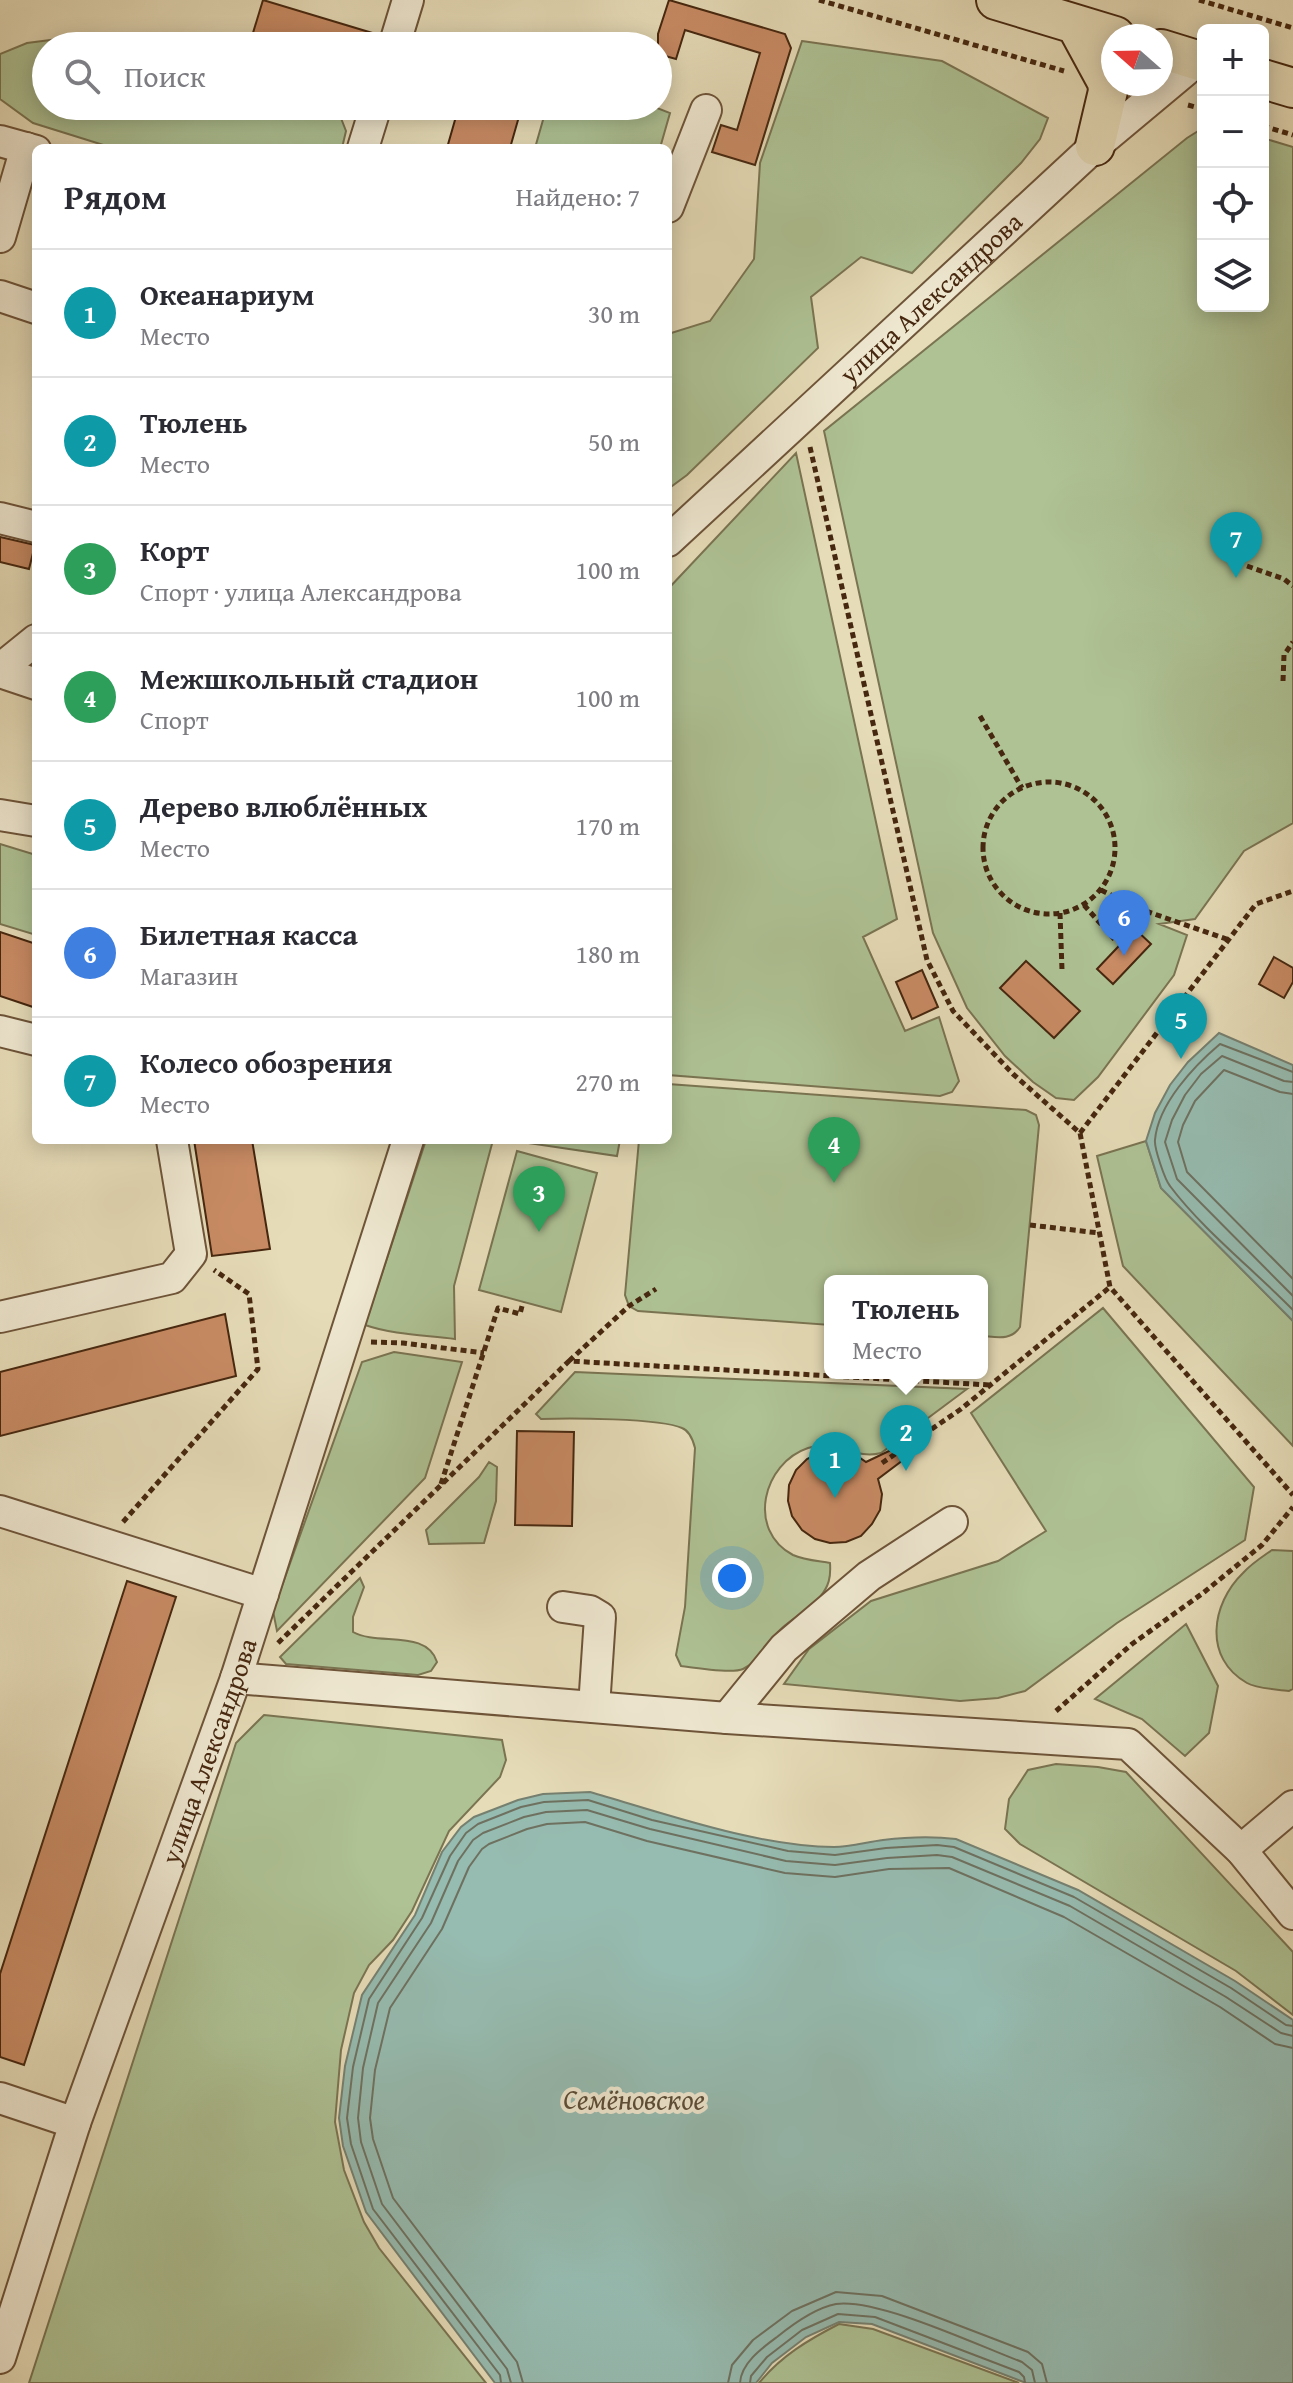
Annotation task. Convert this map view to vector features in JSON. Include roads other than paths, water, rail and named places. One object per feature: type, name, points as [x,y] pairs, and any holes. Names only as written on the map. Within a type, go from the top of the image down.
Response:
[{"type":"main road","points":[[996,0],[1101,32]]},
{"type":"main road","points":[[1076,25],[1107,82],[1108,91],[1095,146]]},
{"type":"main road","points":[[1173,53],[1197,60]]},
{"type":"main road","points":[[1269,81],[1293,88]]},
{"type":"street","points":[[398,32],[408,0]]},
{"type":"street","name":"улица Александрова","points":[[672,537],[1095,146],[1197,63]]},
{"type":"street","points":[[672,197],[706,110]]},
{"type":"street","points":[[364,144],[372,120]]},
{"type":"street","points":[[0,237],[21,147]]},
{"type":"street","points":[[0,296],[32,307]]},
{"type":"street","points":[[0,518],[32,526]]},
{"type":"street","points":[[32,643],[0,671],[32,683]]},
{"type":"street","points":[[0,815],[32,820]]},
{"type":"street","points":[[0,1031],[32,1039]]},
{"type":"street","points":[[0,1317],[172,1278],[191,1254],[173,1144]]},
{"type":"street","name":"улица Александрова","points":[[0,2358],[75,2123],[236,1678],[407,1144]]},
{"type":"street","points":[[0,1511],[263,1594]]},
{"type":"street","points":[[727,1718],[784,1648],[869,1576],[952,1522]]},
{"type":"street","points":[[563,1607],[590,1611],[600,1617],[594,1707]]},
{"type":"street","points":[[236,1678],[727,1718],[1128,1744],[1241,1850],[1293,1914]]},
{"type":"street","points":[[1241,1850],[1293,1806]]},
{"type":"street","points":[[0,2098],[75,2123]]},
{"type":"water","points":[[1219,1033],[1293,1065],[1293,1321],[1161,1188],[1146,1141],[1155,1113],[1170,1085],[1188,1062]]},
{"type":"water","name":"Семёновское","points":[[590,1792],[743,1835],[805,1845],[840,1847],[910,1838],[956,1839],[1078,1890],[1235,1981],[1293,2020],[1293,2383],[1026,2383],[872,2324],[839,2322],[806,2337],[772,2363],[756,2383],[495,2383],[366,2212],[343,2146],[339,2118],[345,2066],[362,1995],[415,1915],[442,1852],[461,1827],[474,1817],[518,1800],[543,1794]]},
{"type":"place","name":"Колесо обозрения","points":[[1236,578]]},
{"type":"place","name":"Билетная касса","points":[[1124,956]]},
{"type":"place","name":"Дерево влюблённых","points":[[1181,1059]]},
{"type":"place","name":"Межшкольный стадион","points":[[834,1183]]},
{"type":"place","name":"Корт","points":[[539,1232]]},
{"type":"place","name":"Тюлень","points":[[906,1471]]},
{"type":"place","name":"Океанариум","points":[[835,1498]]}]
